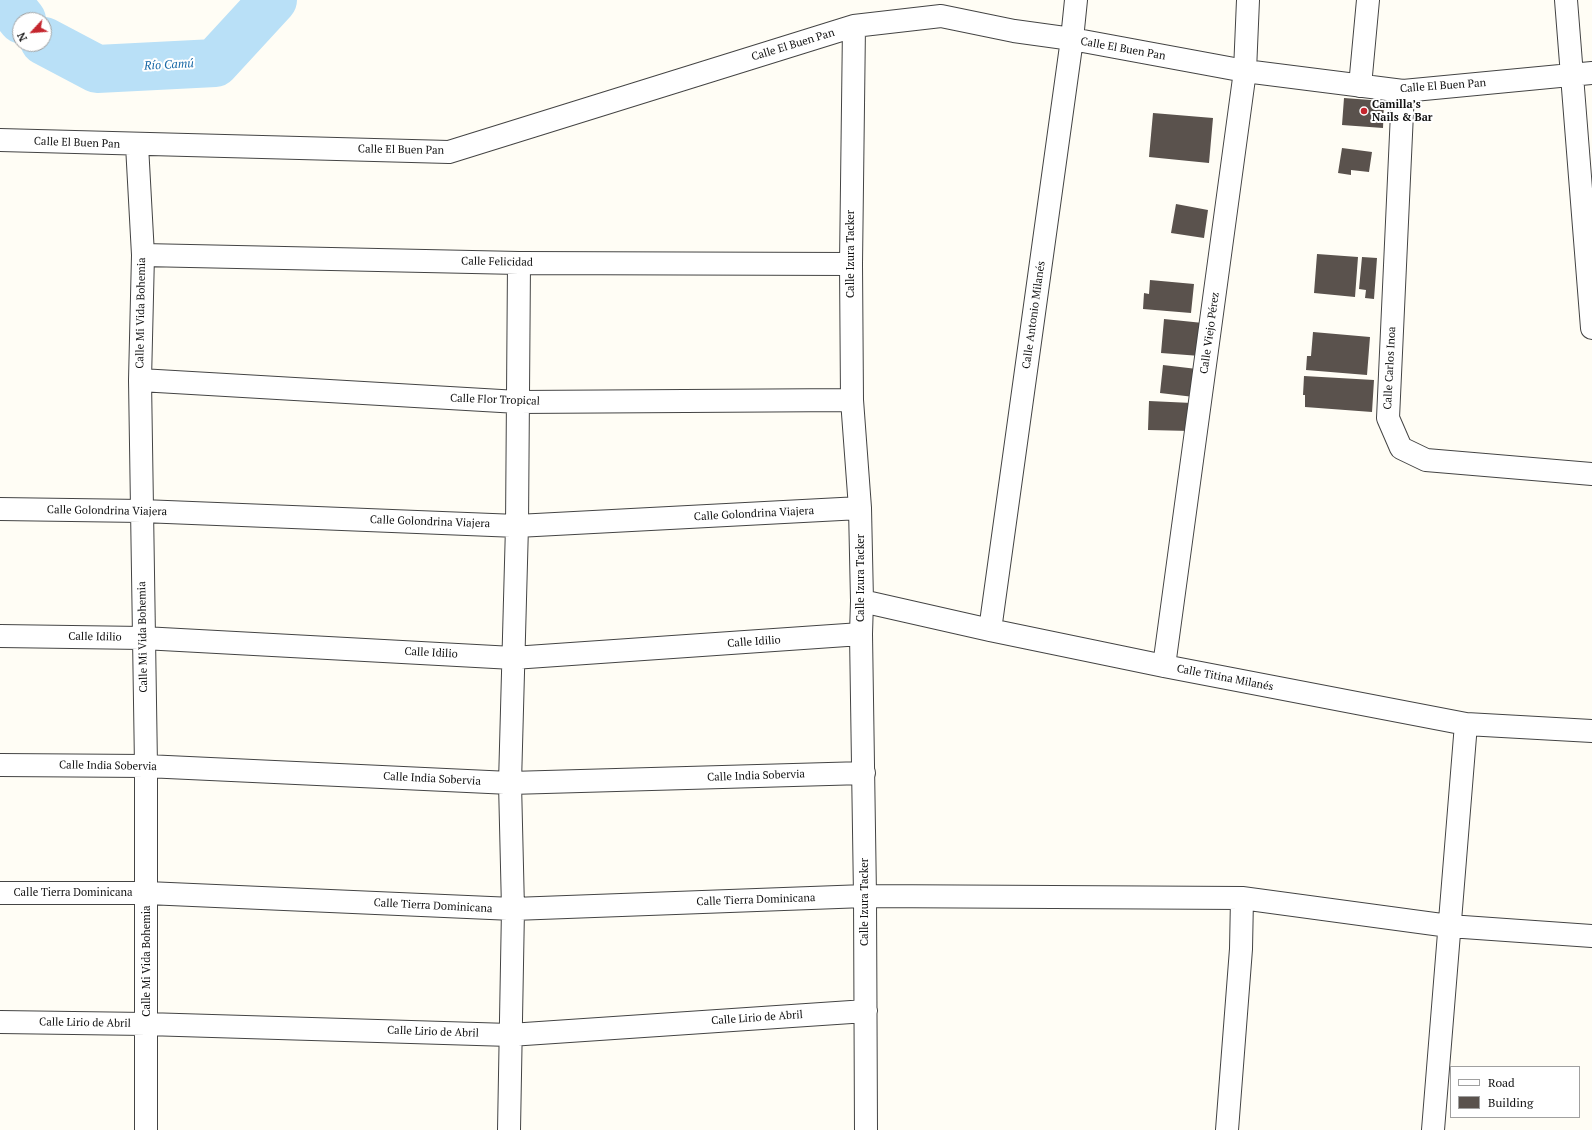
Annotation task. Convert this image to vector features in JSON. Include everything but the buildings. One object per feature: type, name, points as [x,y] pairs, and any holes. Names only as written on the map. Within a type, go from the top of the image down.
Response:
[{"type":"street","name":"Calle Antonio Milanés","points":[[990,630],[1072,39],[1076,0]]},
{"type":"street","name":"Calle Viejo Pérez","points":[[1164,666],[1246,71],[1248,0]]},
{"type":"street","points":[[1360,86],[1368,0]]},
{"type":"street","points":[[1566,0],[1582,75],[1592,328]]},
{"type":"street","name":"Calle El Buen Pan","points":[[0,140],[137,145],[449,152],[854,26],[942,8],[1014,31],[1072,39],[1246,71],[1403,91],[1582,75]]},
{"type":"street","name":"Calle Izura Tacker","points":[[854,26],[851,264],[852,400],[860,508],[862,601],[861,634],[864,773],[867,1130]]},
{"type":"street","name":"Calle Carlos Inoa","points":[[1403,91],[1388,418],[1401,448],[1426,460],[1592,474]]},
{"type":"street","name":"Calle Mi Vida Bohemia","points":[[137,145],[143,255],[140,380],[146,766],[146,1130]]},
{"type":"street","name":"Calle Felicidad","points":[[143,255],[519,263],[851,264]]},
{"type":"street","points":[[509,1130],[513,910],[510,783],[517,526],[519,263]]},
{"type":"street","name":"Calle Flor Tropical","points":[[140,380],[518,402],[852,400]]},
{"type":"street","name":"Calle Golondrina Viajera","points":[[0,509],[142,511],[517,526],[860,508]]},
{"type":"street","name":"Calle Titina Milanés","points":[[862,601],[990,630],[1164,666],[1466,724],[1592,731]]},
{"type":"street","name":"Calle Idilio","points":[[0,636],[143,638],[513,658],[861,634]]},
{"type":"street","points":[[1433,1130],[1466,724]]},
{"type":"street","name":"Calle India Sobervia","points":[[0,765],[146,766],[510,783],[864,773]]},
{"type":"street","name":"Calle Tierra Dominicana","points":[[0,893],[147,893],[513,910],[865,896],[1242,898],[1449,926],[1592,936]]},
{"type":"street","points":[[1226,1130],[1241,949],[1242,898]]},
{"type":"street","name":"Calle Lirio de Abril","points":[[0,1022],[146,1024],[510,1035],[866,1010]]},
{"type":"waterway","name":"Río Camú","points":[[6,0],[16,12]]},
{"type":"waterway","name":"Río Camú","points":[[52,45],[97,69],[215,63],[273,0]]},
{"type":"place","name":"Camilla’s Nails & Bar","points":[[1364,111]]}]
